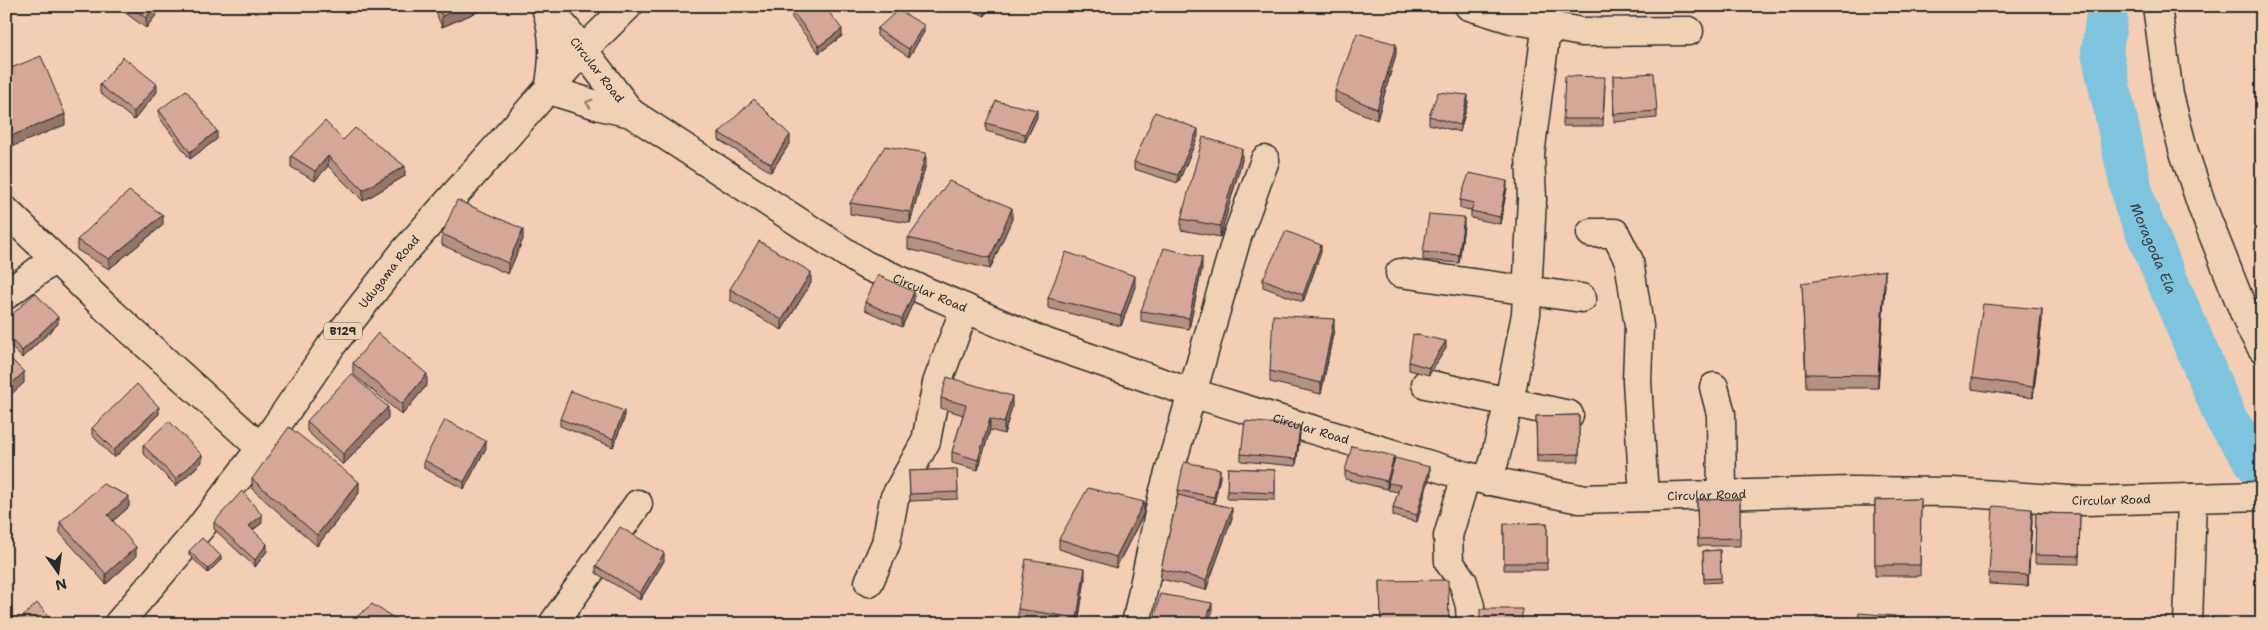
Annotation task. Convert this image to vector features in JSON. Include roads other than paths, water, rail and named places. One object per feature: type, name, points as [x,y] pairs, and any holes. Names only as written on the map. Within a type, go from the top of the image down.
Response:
[{"type":"street","name":"Circular Road","points":[[546,6],[583,50],[631,113],[865,265],[1041,341],[1192,392],[1476,478],[1580,499],[1851,491],[1954,492],[2084,501],[2250,496]]},
{"type":"street","points":[[546,6],[553,38],[549,90],[600,106],[631,113]]},
{"type":"street","name":"Udugama Road","points":[[118,624],[188,542],[262,448],[331,346],[404,252],[583,50],[628,6]]},
{"type":"street","points":[[1469,6],[1511,19],[1548,16],[1582,32],[1689,31]]},
{"type":"street","points":[[2157,6],[2169,95],[2183,149],[2203,209],[2250,327],[2262,348]]},
{"type":"street","points":[[1471,624],[1470,606],[1463,582],[1449,562],[1448,536],[1476,478],[1494,462],[1522,338],[1528,290],[1532,199],[1530,155],[1548,16]]},
{"type":"street","points":[[1136,624],[1163,494],[1237,237],[1265,160]]},
{"type":"street","points":[[6,211],[54,259],[262,448]]},
{"type":"street","points":[[1591,233],[1615,233],[1629,261],[1639,326],[1637,382],[1644,497]]},
{"type":"street","points":[[6,295],[54,259]]},
{"type":"street","points":[[1400,273],[1582,298]]},
{"type":"street","points":[[869,582],[886,543],[894,499],[926,441],[937,383],[965,308]]},
{"type":"street","points":[[1426,384],[1569,414]]},
{"type":"street","points":[[1714,387],[1721,414],[1722,496]]},
{"type":"street","points":[[2188,624],[2192,498]]},
{"type":"street","points":[[552,624],[638,504]]},
{"type":"waterway","name":"Moragoda Ela","points":[[2108,6],[2102,52],[2135,205],[2226,419],[2262,471]]}]
